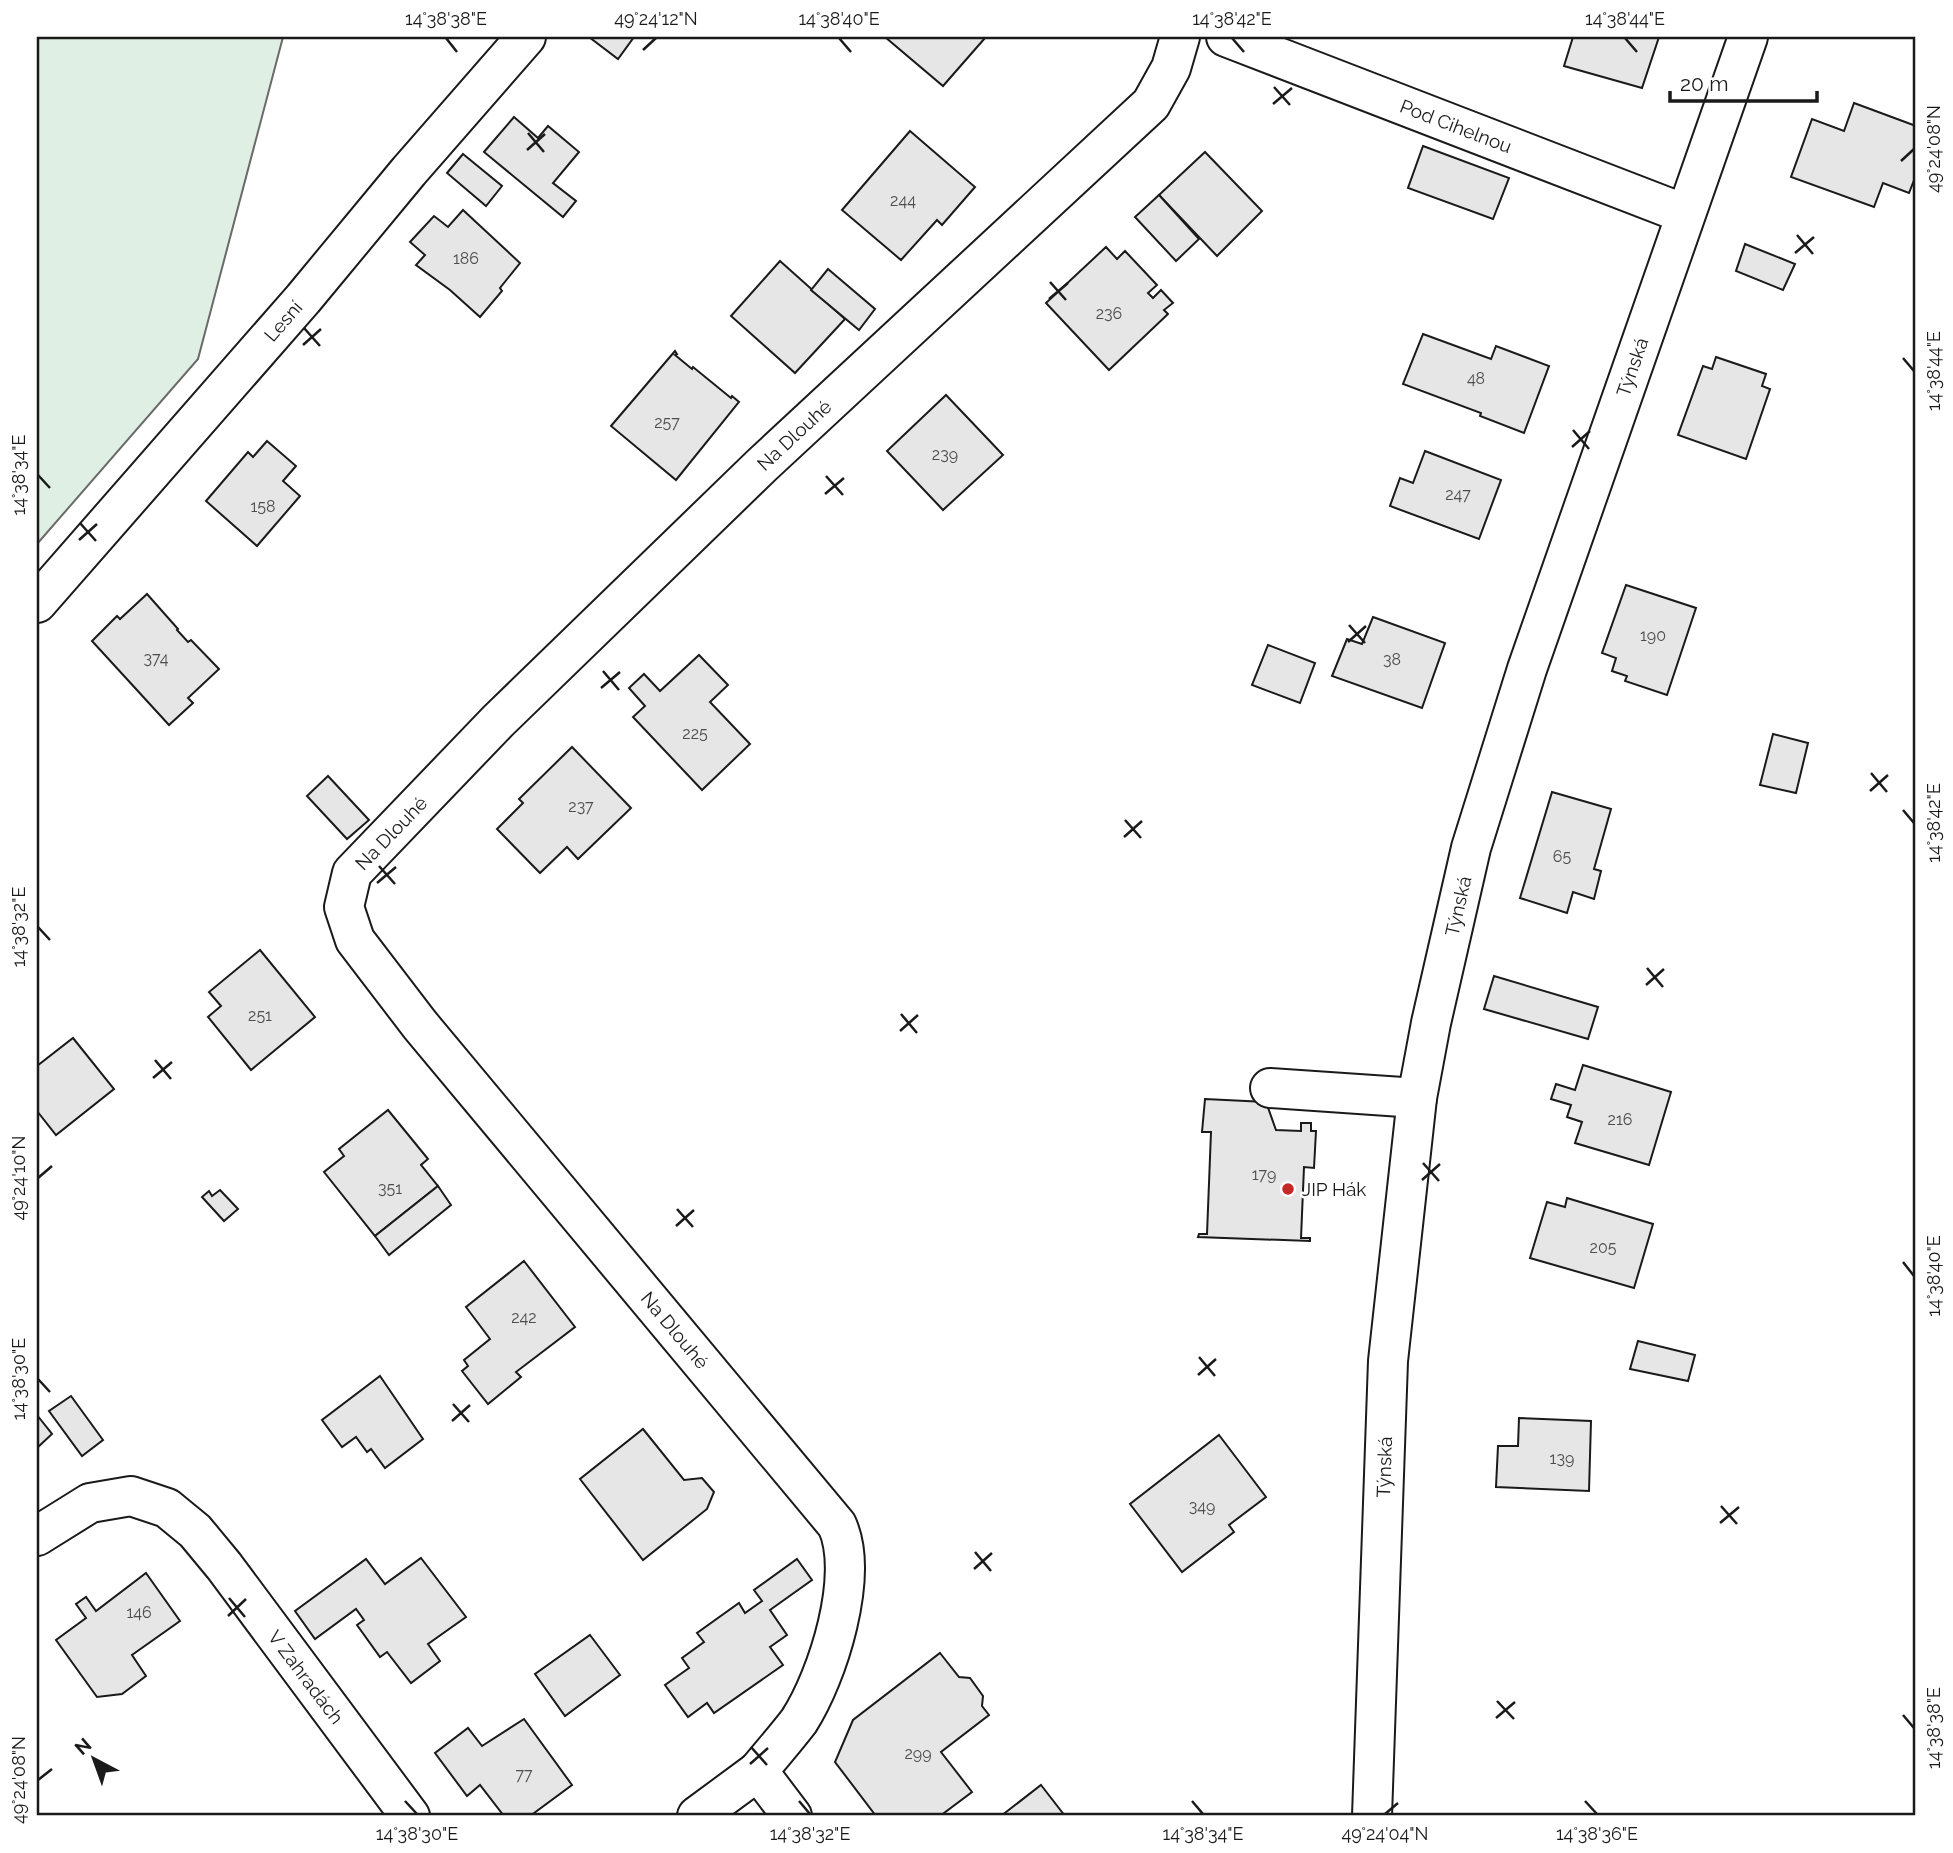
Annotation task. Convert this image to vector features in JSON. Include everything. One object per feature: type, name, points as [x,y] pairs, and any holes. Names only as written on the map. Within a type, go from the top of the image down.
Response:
[{"type":"street","name":"Lesní","points":[[37,603],[286,319],[408,171],[526,37]]},
{"type":"street","name":"Na Dlouhé","points":[[697,1816],[758,1771],[799,1720],[823,1675],[846,1580],[843,1538],[828,1514],[421,1025],[355,940],[344,907],[352,873],[498,721],[762,465],[1152,104],[1171,68],[1181,37]]},
{"type":"street","name":"Pod Cihelnou","points":[[1226,37],[1685,214]]},
{"type":"street","name":"Týnská","points":[[1372,1816],[1388,1361],[1417,1098],[1431,1023],[1471,848],[1527,669],[1748,37]]},
{"type":"street","points":[[1270,1088],[1417,1098]]},
{"type":"street","name":"V Zahradách","points":[[37,1536],[90,1503],[131,1496],[167,1508],[195,1531],[224,1566],[410,1816]]},
{"type":"street","points":[[758,1771],[792,1816]]},
{"type":"green space","points":[[37,37],[283,37],[198,359],[37,544]]},
{"type":"building","points":[[589,37],[634,37],[618,59]]},
{"type":"building","points":[[885,37],[983,37],[985,38],[943,86]]},
{"type":"building","points":[[1573,37],[1659,37],[1642,88],[1564,66]]},
{"type":"building","points":[[1854,103],[1916,126],[1916,175],[1909,193],[1883,183],[1874,207],[1791,177],[1812,119],[1844,131]]},
{"type":"building","points":[[514,117],[538,138],[548,126],[579,152],[553,183],[576,201],[563,217],[484,152]]},
{"type":"building","points":[[910,131],[975,187],[942,225],[937,220],[901,260],[842,210]]},
{"type":"building","points":[[1423,146],[1509,178],[1493,219],[1408,188]]},
{"type":"building","points":[[1205,152],[1262,211],[1217,256],[1159,195]]},
{"type":"building","points":[[463,154],[502,186],[486,206],[447,173]]},
{"type":"building","points":[[1159,195],[1199,239],[1176,261],[1135,217]]},
{"type":"building","points":[[463,210],[520,263],[500,288],[502,291],[480,317],[416,265],[425,255],[410,242],[434,216],[448,227]]},
{"type":"building","points":[[1745,244],[1795,264],[1783,290],[1736,271]]},
{"type":"building","points":[[1106,247],[1117,259],[1125,251],[1157,285],[1148,293],[1153,298],[1161,290],[1173,303],[1164,310],[1168,314],[1109,370],[1046,303]]},
{"type":"building","points":[[780,261],[845,319],[795,373],[731,316]]},
{"type":"building","points":[[828,269],[875,309],[859,330],[811,290]]},
{"type":"building","points":[[1423,334],[1491,359],[1496,346],[1549,366],[1524,433],[1480,416],[1481,413],[1403,384]]},
{"type":"building","points":[[675,351],[675,355],[692,369],[693,367],[739,402],[676,480],[611,426]]},
{"type":"building","points":[[1716,357],[1766,374],[1762,386],[1770,389],[1746,459],[1678,435],[1703,366],[1712,369]]},
{"type":"building","points":[[946,395],[1003,455],[943,510],[887,451]]},
{"type":"building","points":[[267,441],[296,466],[283,481],[300,496],[257,546],[206,501],[248,452],[253,457]]},
{"type":"building","points":[[1425,451],[1501,480],[1479,539],[1390,506],[1400,478],[1413,483]]},
{"type":"building","points":[[1626,585],[1696,608],[1667,695],[1625,681],[1627,676],[1612,671],[1616,658],[1602,653]]},
{"type":"building","points":[[147,594],[188,642],[191,640],[219,669],[188,698],[193,703],[169,725],[92,641],[117,616],[120,619]]},
{"type":"building","points":[[1373,617],[1445,643],[1422,708],[1332,676],[1347,639],[1362,644]]},
{"type":"building","points":[[1268,645],[1315,663],[1300,703],[1252,685]]},
{"type":"building","points":[[699,655],[728,685],[710,702],[750,744],[702,790],[633,717],[645,706],[629,688],[644,674],[660,691]]},
{"type":"building","points":[[1773,734],[1808,743],[1796,793],[1760,785]]},
{"type":"building","points":[[572,747],[631,808],[578,859],[567,847],[540,873],[497,829],[523,803],[519,799]]},
{"type":"building","points":[[328,776],[369,820],[347,839],[307,796]]},
{"type":"building","points":[[1552,792],[1611,809],[1594,869],[1601,871],[1594,899],[1573,892],[1567,913],[1520,898]]},
{"type":"building","points":[[260,950],[315,1017],[251,1070],[208,1017],[221,1006],[209,992]]},
{"type":"building","points":[[1494,976],[1598,1007],[1588,1039],[1484,1009]]},
{"type":"building","points":[[73,1038],[114,1089],[56,1135],[37,1111],[37,1066]]},
{"type":"building","points":[[1583,1065],[1671,1092],[1649,1165],[1575,1143],[1582,1122],[1567,1117],[1571,1105],[1551,1099],[1556,1084],[1575,1090]]},
{"type":"building","points":[[1205,1099],[1266,1102],[1276,1130],[1301,1131],[1301,1123],[1311,1123],[1311,1131],[1316,1131],[1314,1168],[1304,1167],[1301,1238],[1310,1238],[1310,1241],[1198,1237],[1199,1234],[1207,1234],[1211,1132],[1202,1132]]},
{"type":"building","points":[[388,1110],[428,1159],[421,1165],[438,1186],[375,1236],[324,1172],[344,1156],[339,1149]]},
{"type":"building","points":[[438,1186],[451,1205],[389,1255],[375,1236]]},
{"type":"building","points":[[220,1190],[238,1209],[224,1221],[202,1197],[209,1191],[212,1196]]},
{"type":"building","points":[[1567,1198],[1653,1224],[1634,1288],[1530,1258],[1547,1202],[1565,1207]]},
{"type":"building","points":[[524,1261],[575,1327],[516,1372],[521,1377],[488,1404],[462,1371],[468,1366],[464,1360],[490,1339],[466,1307]]},
{"type":"building","points":[[1638,1341],[1695,1355],[1688,1381],[1630,1369]]},
{"type":"building","points":[[380,1376],[423,1439],[385,1468],[371,1449],[367,1452],[356,1437],[342,1447],[322,1420]]},
{"type":"building","points":[[71,1396],[103,1440],[82,1456],[49,1411]]},
{"type":"building","points":[[37,1415],[52,1434],[38,1447],[37,1445]]},
{"type":"building","points":[[1519,1418],[1591,1421],[1589,1491],[1496,1487],[1498,1446],[1518,1446]]},
{"type":"building","points":[[643,1429],[684,1480],[702,1478],[714,1492],[707,1509],[643,1560],[580,1479]]},
{"type":"building","points":[[1219,1435],[1266,1497],[1229,1525],[1234,1532],[1182,1572],[1130,1504]]},
{"type":"building","points":[[421,1558],[466,1617],[428,1644],[440,1661],[411,1683],[387,1652],[380,1657],[357,1625],[364,1620],[356,1609],[315,1639],[295,1611],[366,1559],[385,1584]]},
{"type":"building","points":[[797,1559],[812,1580],[770,1610],[787,1635],[770,1647],[783,1665],[714,1713],[707,1703],[688,1717],[665,1685],[689,1668],[682,1658],[704,1642],[697,1633],[739,1603],[745,1613],[762,1601],[754,1590]]},
{"type":"building","points":[[146,1573],[180,1621],[132,1655],[146,1676],[122,1694],[97,1697],[56,1640],[86,1618],[76,1604],[86,1597],[96,1611]]},
{"type":"building","points":[[590,1635],[620,1675],[565,1716],[535,1674]]},
{"type":"building","points":[[940,1653],[959,1677],[970,1678],[983,1696],[982,1706],[989,1715],[941,1752],[972,1792],[940,1816],[876,1816],[835,1762],[853,1720]]},
{"type":"building","points":[[524,1719],[572,1785],[530,1816],[504,1816],[480,1785],[467,1796],[435,1753],[468,1728],[482,1746]]},
{"type":"building","points":[[1041,1785],[1065,1816],[1001,1816]]},
{"type":"place","name":"JIP Hák","points":[[1288,1189]]}]
